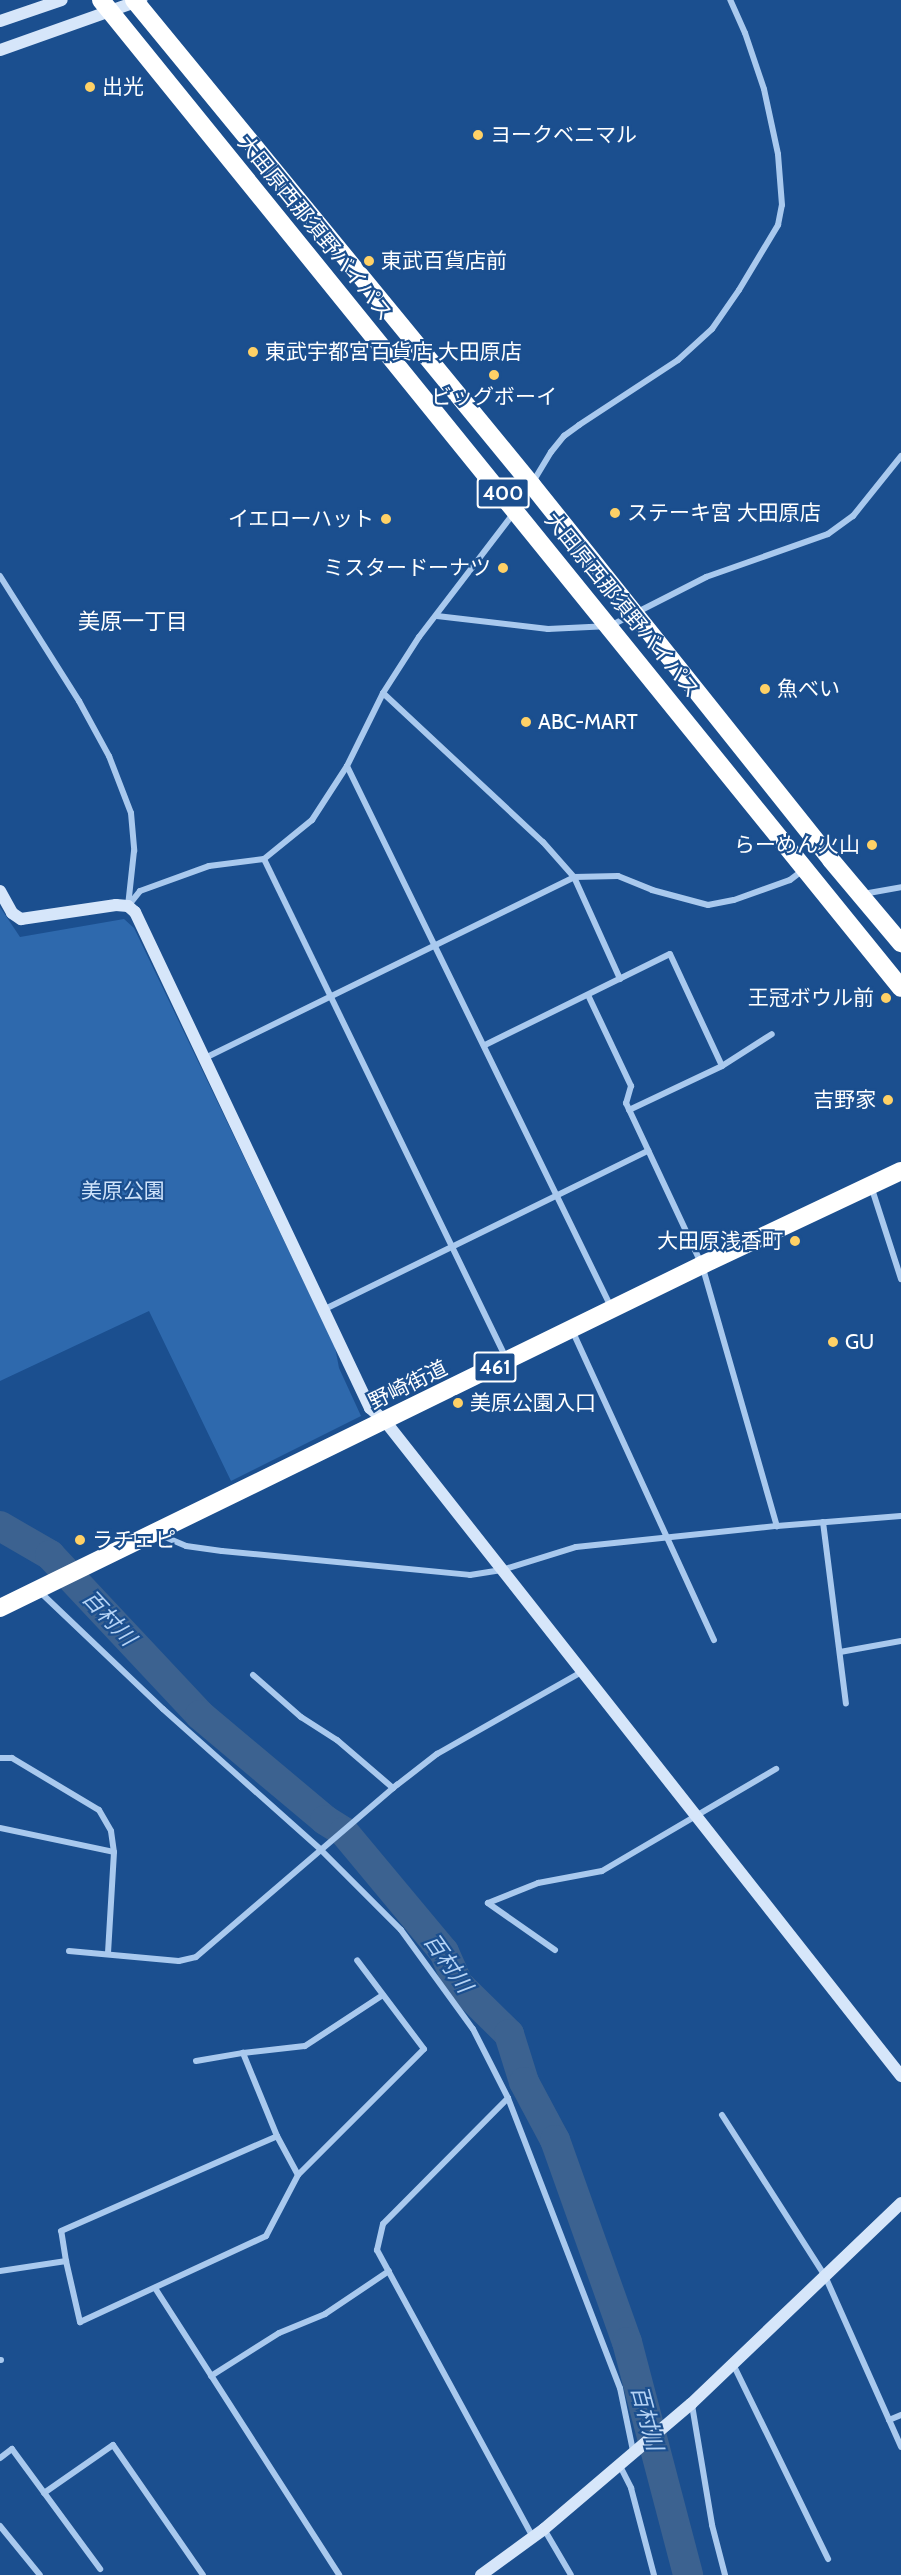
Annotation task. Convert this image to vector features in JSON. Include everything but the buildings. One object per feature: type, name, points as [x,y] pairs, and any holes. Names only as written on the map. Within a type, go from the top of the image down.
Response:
[{"type":"highway","name":"大田原西那須野バイパス","points":[[138,1],[532,485],[831,860],[901,943]]},
{"type":"highway","name":"大田原西那須野バイパス","points":[[106,6],[901,988]]},
{"type":"highway","name":"野崎街道","points":[[0,1608],[702,1265],[901,1171]]},
{"type":"street","points":[[0,21],[62,0]]},
{"type":"street","points":[[0,50],[106,6],[138,1]]},
{"type":"street","points":[[128,906],[140,891],[208,866],[264,859],[312,820],[347,766],[383,693],[419,637],[487,544],[516,510],[564,436],[678,360],[712,329],[744,282],[778,225],[782,205],[778,154],[764,89],[745,33],[731,1]]},
{"type":"street","points":[[437,615],[548,629],[610,626],[633,612],[706,577],[828,534],[853,516],[901,456]]},
{"type":"street","points":[[0,576],[79,702],[109,756],[131,813],[134,851],[128,906]]},
{"type":"street","points":[[383,693],[543,842],[574,877],[620,979]]},
{"type":"street","points":[[347,766],[612,1309]]},
{"type":"street","points":[[264,859],[450,1247],[508,1361]]},
{"type":"street","points":[[205,1058],[574,877],[618,876],[662,893],[708,905],[734,900],[790,880],[806,869]]},
{"type":"street","points":[[862,895],[901,887]]},
{"type":"street","points":[[0,891],[12,913],[21,919],[116,905],[128,906],[135,912],[326,1309],[370,1408],[385,1421],[697,1814],[901,2076]]},
{"type":"street","points":[[485,1045],[670,954],[722,1066]]},
{"type":"street","points":[[588,995],[631,1086],[626,1103],[702,1265],[777,1526]]},
{"type":"street","points":[[629,1110],[722,1066],[772,1034]]},
{"type":"street","points":[[326,1309],[648,1150]]},
{"type":"street","points":[[871,1186],[901,1279]]},
{"type":"street","points":[[571,1329],[714,1641]]},
{"type":"street","points":[[156,1533],[186,1546],[326,1563],[470,1575],[502,1570],[576,1547],[777,1526],[901,1516]]},
{"type":"street","points":[[823,1522],[846,1704]]},
{"type":"street","points":[[46,1587],[163,1709],[321,1850],[401,1930],[473,2029],[508,2098],[620,2388],[638,2447]]},
{"type":"street","points":[[840,1652],[901,1641]]},
{"type":"street","points":[[69,1951],[179,1961],[196,1957],[393,1788],[437,1754],[583,1671]]},
{"type":"street","points":[[253,1675],[301,1717],[337,1740],[393,1788]]},
{"type":"street","points":[[0,1758],[12,1758],[99,1810],[111,1830],[114,1852],[108,1954]]},
{"type":"street","points":[[555,1950],[488,1903],[538,1883],[602,1871],[776,1769]]},
{"type":"street","points":[[0,1828],[114,1852]]},
{"type":"street","points":[[277,2136],[61,2231],[80,2322],[266,2236],[298,2175],[424,2049],[357,1960]]},
{"type":"street","points":[[196,2061],[305,2046],[383,1995]]},
{"type":"street","points":[[243,2053],[277,2136],[298,2175]]},
{"type":"street","points":[[508,2098],[383,2224],[377,2250],[533,2537]]},
{"type":"street","points":[[722,2115],[825,2276],[901,2447]]},
{"type":"street","points":[[481,2575],[544,2529],[619,2463],[692,2404],[901,2203]]},
{"type":"street","points":[[0,2271],[66,2261]]},
{"type":"street","points":[[212,2376],[279,2333],[325,2314],[389,2271]]},
{"type":"street","points":[[155,2288],[339,2575]]},
{"type":"street","points":[[733,2364],[828,2559]]},
{"type":"street","points":[[692,2404],[712,2525],[725,2575]]},
{"type":"street","points":[[889,2420],[901,2415]]},
{"type":"street","points":[[44,2493],[113,2445],[203,2575]]},
{"type":"street","points":[[0,2458],[12,2449],[100,2569]]},
{"type":"street","points":[[619,2463],[631,2488],[654,2575]]},
{"type":"street","points":[[0,2526],[40,2575]]},
{"type":"street","points":[[544,2529],[571,2575]]},
{"type":"green space","name":"美原公園","points":[[0,907],[20,937],[124,919],[134,928],[335,1347],[339,1368],[361,1416],[231,1481],[149,1311],[0,1381]]},
{"type":"waterway","name":"百村川","points":[[0,1526],[50,1555],[200,1715],[325,1820],[344,1832],[444,1952],[459,1985],[509,2034],[524,2082],[555,2140],[627,2342],[688,2575]]},
{"type":"place","name":"出光","points":[[90,87]]},
{"type":"place","name":"ヨークベニマル","points":[[478,135]]},
{"type":"place","name":"東武百貨店前","points":[[369,261]]},
{"type":"place","name":"東武宇都宮百貨店 大田原店","points":[[253,352]]},
{"type":"place","name":"ビッグボーイ","points":[[494,375]]},
{"type":"place","name":"ステーキ宮 大田原店","points":[[615,513]]},
{"type":"place","name":"イエローハット","points":[[386,519]]},
{"type":"place","name":"ミスタードーナツ","points":[[503,568]]},
{"type":"place","name":"魚べい","points":[[765,689]]},
{"type":"place","name":"ABC-MART","points":[[526,722]]},
{"type":"place","name":"らーめん火山","points":[[872,845]]},
{"type":"place","name":"王冠ボウル前","points":[[886,998]]},
{"type":"place","name":"吉野家","points":[[888,1100]]},
{"type":"place","name":"大田原浅香町","points":[[795,1241]]},
{"type":"place","name":"GU","points":[[833,1342]]},
{"type":"place","name":"美原公園入口","points":[[458,1403]]},
{"type":"place","name":"ラチェピ","points":[[80,1540]]},
{"type":"district","name":"美原一丁目","points":[[133,622]]}]
